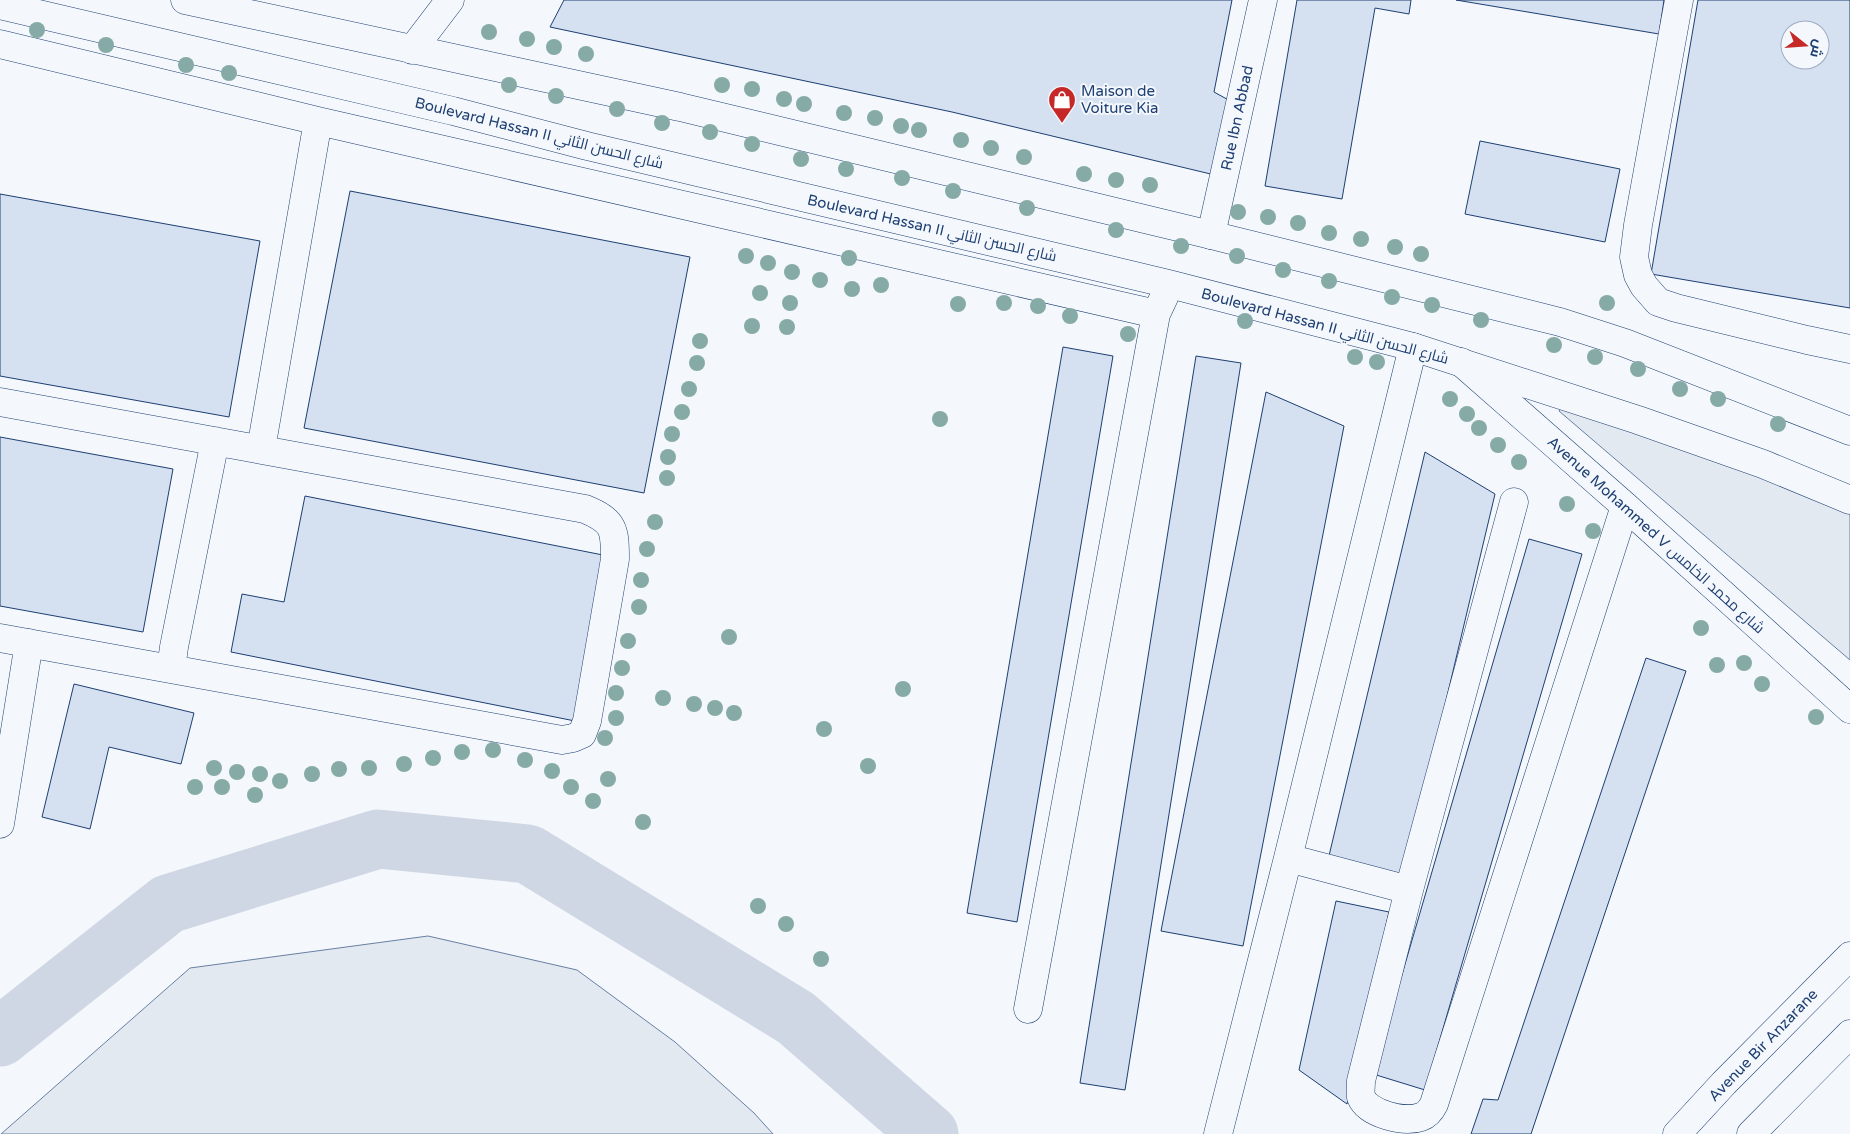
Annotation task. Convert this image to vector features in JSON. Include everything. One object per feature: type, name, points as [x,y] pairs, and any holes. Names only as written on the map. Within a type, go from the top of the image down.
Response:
[{"type":"street","points":[[412,50],[450,0]]},
{"type":"street","name":"Rue Ibn Abbad","points":[[1211,235],[1263,0]]},
{"type":"street","points":[[1679,0],[1636,241],[1634,257],[1638,275],[1644,286],[1658,302],[1676,308],[1850,349]]},
{"type":"street","points":[[195,1],[412,50],[680,107],[1211,235],[1560,322],[1626,343],[1850,431]]},
{"type":"street","name":"Boulevard Hassan II شارع الحسن الثاني","points":[[0,5],[453,111],[597,148],[1169,284],[1413,346],[1638,420],[1763,464],[1850,500]]},
{"type":"street","points":[[0,44],[318,121],[1156,314]]},
{"type":"street","points":[[261,449],[318,121]]},
{"type":"street","points":[[1028,1009],[1156,314],[1169,284]]},
{"type":"street","points":[[1218,1134],[1288,858],[1413,346]]},
{"type":"street","name":"Avenue Mohammed V شارع محمد الخامس","points":[[1461,362],[1625,506],[1850,709]]},
{"type":"street","points":[[0,402],[585,509],[601,515],[610,524],[615,538],[615,559],[585,730],[578,736],[562,740],[0,638]]},
{"type":"street","points":[[171,669],[215,441]]},
{"type":"street","points":[[1514,502],[1409,890],[1361,1081],[1360,1093],[1362,1099],[1372,1109],[1391,1117],[1420,1118],[1430,1112],[1434,1104],[1625,506]]},
{"type":"street","points":[[0,824],[29,644]]},
{"type":"street","points":[[1288,858],[1409,890]]},
{"type":"street","name":"Avenue Bir Anzarane","points":[[1677,1134],[1724,1083],[1850,956]]},
{"type":"street","points":[[1751,1134],[1850,1034]]},
{"type":"shaded area","points":[[1567,400],[1850,504],[1850,660],[1559,411]]},
{"type":"shaded area","points":[[428,936],[577,970],[675,1042],[754,1113],[773,1134],[1,1134],[190,968]]},
{"type":"building","points":[[564,0],[1232,0],[1214,92],[1234,103],[1219,176],[952,112],[550,27]]},
{"type":"building","points":[[1297,0],[1411,0],[1409,14],[1375,8],[1342,199],[1265,186]]},
{"type":"building","points":[[1456,0],[1664,0],[1659,34]]},
{"type":"building","points":[[1698,0],[1850,0],[1850,308],[1651,274]]},
{"type":"building","points":[[1480,141],[1620,169],[1605,242],[1465,214]]},
{"type":"building","points":[[350,191],[690,257],[644,493],[304,428]]},
{"type":"building","points":[[0,194],[260,241],[229,417],[0,376]]},
{"type":"building","points":[[1063,347],[1113,356],[1017,922],[967,913]]},
{"type":"building","points":[[1196,356],[1241,363],[1125,1090],[1080,1083]]},
{"type":"building","points":[[1266,392],[1344,426],[1243,946],[1161,931]]},
{"type":"building","points":[[0,437],[173,469],[143,632],[0,606]]},
{"type":"building","points":[[1425,452],[1495,494],[1404,878],[1328,860]]},
{"type":"building","points":[[305,496],[608,556],[575,721],[231,652],[242,594],[284,602]]},
{"type":"building","points":[[1529,539],[1582,554],[1425,1090],[1373,1074]]},
{"type":"building","points":[[1646,658],[1686,671],[1531,1134],[1471,1134],[1483,1099],[1498,1100]]},
{"type":"building","points":[[74,684],[194,713],[181,764],[109,747],[90,829],[42,817]]},
{"type":"building","points":[[1336,901],[1389,912],[1347,1104],[1299,1070]]},
{"type":"waterway","points":[[0,1037],[168,904],[378,839],[528,854],[796,1018],[929,1134]]},
{"type":"place","name":"Maison de Voiture Kia","points":[[1062,124]]}]
